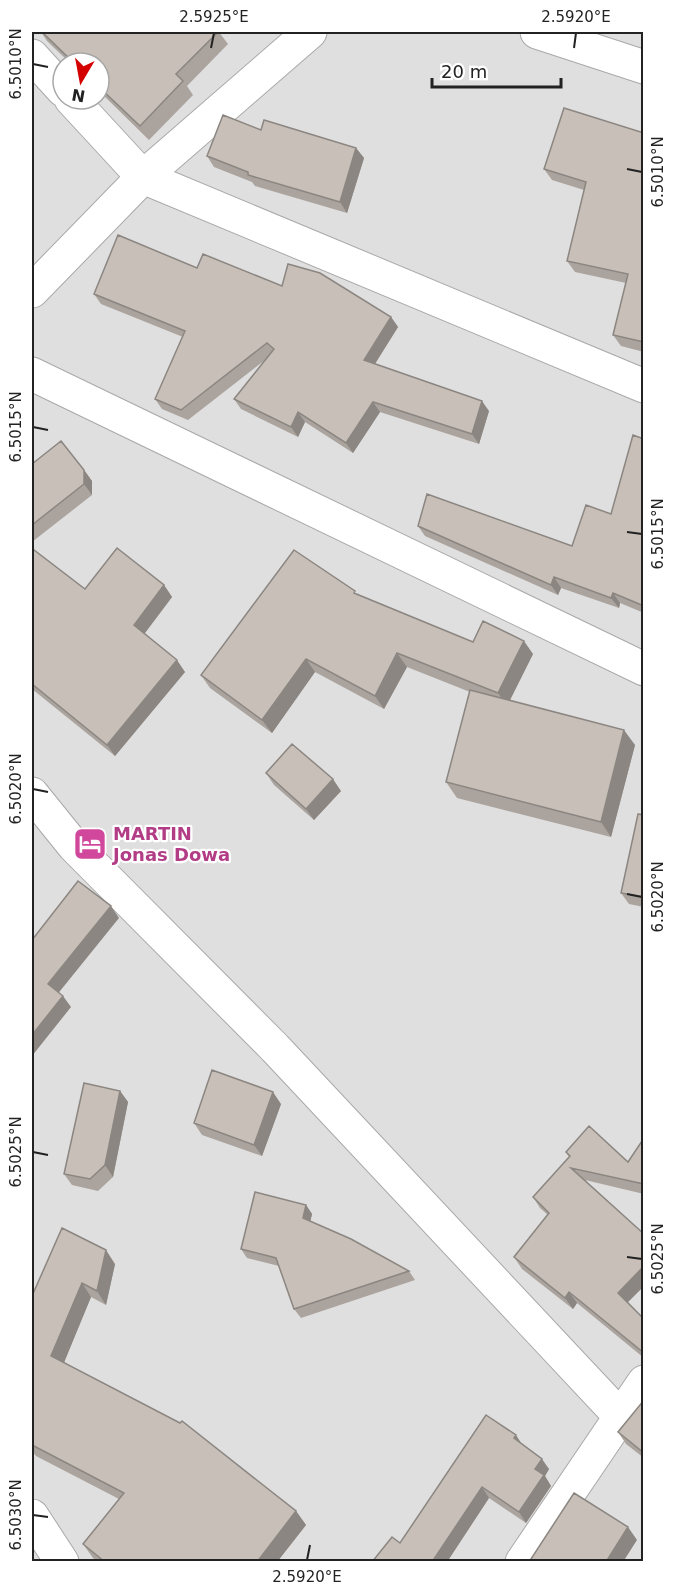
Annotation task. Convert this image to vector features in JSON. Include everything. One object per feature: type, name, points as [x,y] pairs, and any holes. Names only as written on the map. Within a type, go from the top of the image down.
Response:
[{"type":"street","points":[[32,291],[143,177],[310,32]]},
{"type":"street","points":[[537,32],[644,67]]},
{"type":"street","points":[[32,56],[51,77]]},
{"type":"street","points":[[82,111],[143,177],[644,386]]},
{"type":"street","points":[[32,374],[644,669]]},
{"type":"street","points":[[32,794],[74,846],[275,1048],[620,1416]]},
{"type":"street","points":[[522,1562],[644,1382]]},
{"type":"street","points":[[32,1516],[62,1562]]},
{"type":"shaded area","points":[[32,32],[643,32],[643,1561],[32,1561]]},
{"type":"building","points":[[42,32],[218,32],[176,74],[183,81],[140,126],[111,98],[111,51],[62,51]]},
{"type":"building","points":[[564,108],[644,133],[644,342],[613,335],[628,274],[567,261],[586,182],[544,169]]},
{"type":"building","points":[[223,115],[261,130],[264,120],[356,148],[340,202],[248,175],[248,172],[207,156]]},
{"type":"building","points":[[118,235],[197,268],[203,254],[282,286],[288,264],[320,273],[391,317],[364,360],[482,401],[472,434],[373,402],[346,443],[298,412],[291,427],[234,399],[274,349],[267,343],[181,410],[155,399],[185,331],[94,294]]},
{"type":"building","points":[[633,435],[644,439],[644,606],[613,593],[611,598],[554,577],[551,585],[418,526],[427,494],[572,546],[586,505],[611,514]]},
{"type":"building","points":[[61,441],[84,470],[84,484],[32,525],[32,464]]},
{"type":"building","points":[[117,548],[164,585],[134,625],[177,660],[107,745],[32,684],[32,552],[34,550],[85,589]]},
{"type":"building","points":[[294,550],[355,591],[354,593],[473,642],[483,621],[524,641],[498,693],[397,653],[375,696],[306,659],[262,720],[201,675]]},
{"type":"building","points":[[470,690],[624,730],[601,822],[446,782]]},
{"type":"building","points":[[292,744],[333,779],[306,809],[266,773]]},
{"type":"building","points":[[638,814],[644,815],[644,897],[621,893]]},
{"type":"building","points":[[78,881],[111,906],[48,984],[63,996],[32,1035],[32,940]]},
{"type":"building","points":[[212,1070],[273,1092],[254,1145],[194,1123]]},
{"type":"building","points":[[84,1083],[120,1091],[105,1165],[90,1179],[64,1174]]},
{"type":"building","points":[[589,1126],[628,1162],[644,1138],[644,1184],[571,1168],[644,1234],[644,1266],[618,1293],[644,1319],[644,1353],[569,1292],[565,1298],[514,1257],[549,1213],[533,1197],[570,1156],[566,1152]]},
{"type":"building","points":[[255,1192],[306,1205],[303,1218],[351,1239],[409,1271],[294,1309],[276,1258],[241,1249]]},
{"type":"building","points":[[62,1228],[106,1250],[97,1291],[82,1283],[51,1356],[180,1423],[182,1421],[296,1511],[257,1562],[105,1562],[83,1544],[124,1493],[32,1445],[32,1296]]},
{"type":"building","points":[[644,1400],[644,1453],[618,1432]]},
{"type":"building","points":[[486,1415],[516,1435],[514,1438],[542,1459],[535,1469],[544,1475],[519,1512],[482,1487],[432,1562],[372,1562],[392,1537],[400,1543]]},
{"type":"building","points":[[574,1493],[628,1527],[606,1562],[529,1562]]},
{"type":"place","name":"MARTIN Jonas Dowa","points":[[90,844]]}]
